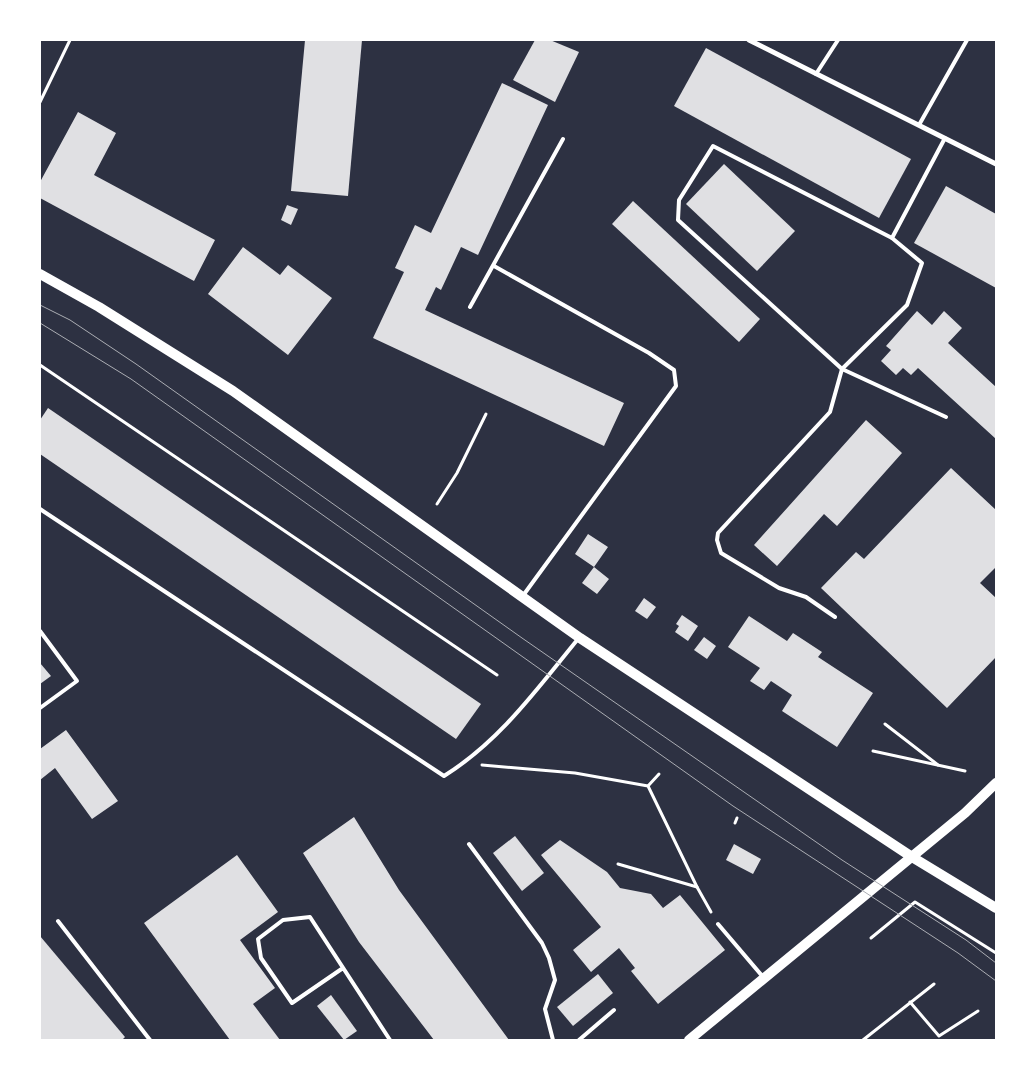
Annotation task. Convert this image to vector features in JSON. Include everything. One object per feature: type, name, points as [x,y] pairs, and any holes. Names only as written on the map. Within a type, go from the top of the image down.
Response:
[{"type":"main road","points":[[40,274],[99,307],[233,391],[580,638],[912,857],[996,908]]},
{"type":"main road","points":[[689,1040],[912,857],[996,784]]},
{"type":"street","points":[[749,40],[996,164]]},
{"type":"lane","points":[[816,74],[838,40]]},
{"type":"lane","points":[[919,125],[967,40]]},
{"type":"lane","points":[[892,238],[945,138]]},
{"type":"lane","points":[[470,308],[563,140]]},
{"type":"lane","points":[[835,617],[806,597],[779,588],[721,553],[717,535],[830,412],[842,369],[907,305],[922,263],[892,238],[714,146],[679,200],[678,220],[842,369],[946,417]]},
{"type":"lane","points":[[494,266],[656,358],[674,370],[676,386],[522,597]]},
{"type":"lane","points":[[40,509],[444,776],[464,763],[508,725],[580,638]]},
{"type":"lane","points":[[40,631],[77,681],[40,708]]},
{"type":"lane","points":[[469,844],[542,943],[549,958],[555,980],[546,1009],[553,1040]]},
{"type":"lane","points":[[343,968],[292,1003],[261,958],[258,939],[283,920],[310,917],[390,1040]]},
{"type":"lane","points":[[58,921],[150,1040]]},
{"type":"lane","points":[[718,924],[764,979]]},
{"type":"lane","points":[[579,1040],[614,1010]]},
{"type":"path","points":[[40,102],[70,40]]},
{"type":"path","points":[[40,365],[497,675]]},
{"type":"path","points":[[437,504],[457,473],[486,414]]},
{"type":"path","points":[[885,724],[939,766]]},
{"type":"path","points":[[873,751],[965,771]]},
{"type":"path","points":[[464,763],[576,773],[648,786]]},
{"type":"path","points":[[648,786],[659,774]]},
{"type":"path","points":[[648,786],[697,887],[718,924]]},
{"type":"path","points":[[735,824],[737,818]]},
{"type":"path","points":[[618,864],[697,887]]},
{"type":"path","points":[[871,938],[915,902],[996,953]]},
{"type":"path","points":[[864,1040],[934,984]]},
{"type":"path","points":[[910,1002],[940,1036],[978,1011]]},
{"type":"building","points":[[305,40],[362,40],[348,196],[291,191]]},
{"type":"building","points":[[535,40],[550,40],[579,52],[555,102],[513,80]]},
{"type":"building","points":[[706,48],[911,159],[879,218],[674,106]]},
{"type":"building","points":[[502,83],[548,105],[478,255],[461,247],[441,290],[436,287],[425,310],[624,403],[604,446],[373,338],[404,272],[395,268],[415,225],[431,233]]},
{"type":"building","points":[[78,112],[116,133],[94,175],[215,240],[194,281],[40,198],[40,182]]},
{"type":"building","points":[[724,164],[795,231],[757,271],[686,204]]},
{"type":"building","points":[[946,186],[996,214],[996,288],[914,243]]},
{"type":"building","points":[[633,201],[760,319],[739,342],[612,224]]},
{"type":"building","points":[[287,205],[298,209],[291,225],[281,220]]},
{"type":"building","points":[[243,247],[280,275],[288,265],[332,298],[288,355],[208,294]]},
{"type":"building","points":[[917,311],[932,325],[944,311],[962,328],[948,343],[996,387],[996,439],[918,368],[911,375],[903,368],[896,375],[881,361],[891,350],[886,346]]},
{"type":"building","points":[[48,408],[481,704],[456,739],[40,454],[40,420]]},
{"type":"building","points":[[866,420],[902,453],[837,526],[824,514],[777,566],[754,545]]},
{"type":"building","points":[[951,468],[996,510],[996,567],[980,583],[996,598],[996,657],[947,708],[821,588],[856,552],[864,559]]},
{"type":"building","points":[[588,534],[608,547],[594,567],[575,554]]},
{"type":"building","points":[[594,567],[609,579],[597,594],[582,583]]},
{"type":"building","points":[[644,598],[656,607],[647,619],[635,611]]},
{"type":"building","points":[[682,615],[698,626],[688,641],[675,632],[679,626],[676,624]]},
{"type":"building","points":[[749,616],[787,641],[793,633],[822,652],[818,657],[873,693],[837,747],[782,711],[792,695],[771,681],[764,690],[750,681],[760,668],[728,647]]},
{"type":"building","points":[[704,637],[716,646],[707,659],[694,650]]},
{"type":"building","points":[[40,663],[51,676],[40,684]]},
{"type":"building","points":[[66,730],[118,801],[92,819],[55,768],[40,780],[40,749]]},
{"type":"building","points":[[354,817],[399,890],[509,1040],[434,1040],[359,942],[303,853]]},
{"type":"building","points":[[515,836],[544,873],[522,891],[493,853]]},
{"type":"building","points":[[560,840],[607,872],[620,888],[651,894],[663,908],[680,895],[725,950],[658,1004],[631,971],[635,968],[619,948],[591,972],[573,950],[601,927],[541,855]]},
{"type":"building","points":[[734,844],[761,859],[753,874],[726,860]]},
{"type":"building","points":[[237,855],[278,912],[240,940],[275,988],[253,1004],[280,1040],[230,1040],[144,923]]},
{"type":"building","points":[[40,936],[125,1037],[122,1040],[40,1040]]},
{"type":"building","points":[[598,974],[613,993],[573,1026],[557,1007]]},
{"type":"building","points":[[331,995],[357,1031],[344,1040],[317,1006]]},
{"type":"tram line","points":[[40,305],[70,320],[136,364],[522,638],[842,860],[966,940],[996,963]]},
{"type":"tram line","points":[[40,323],[131,379],[733,806],[958,953],[996,981]]}]
